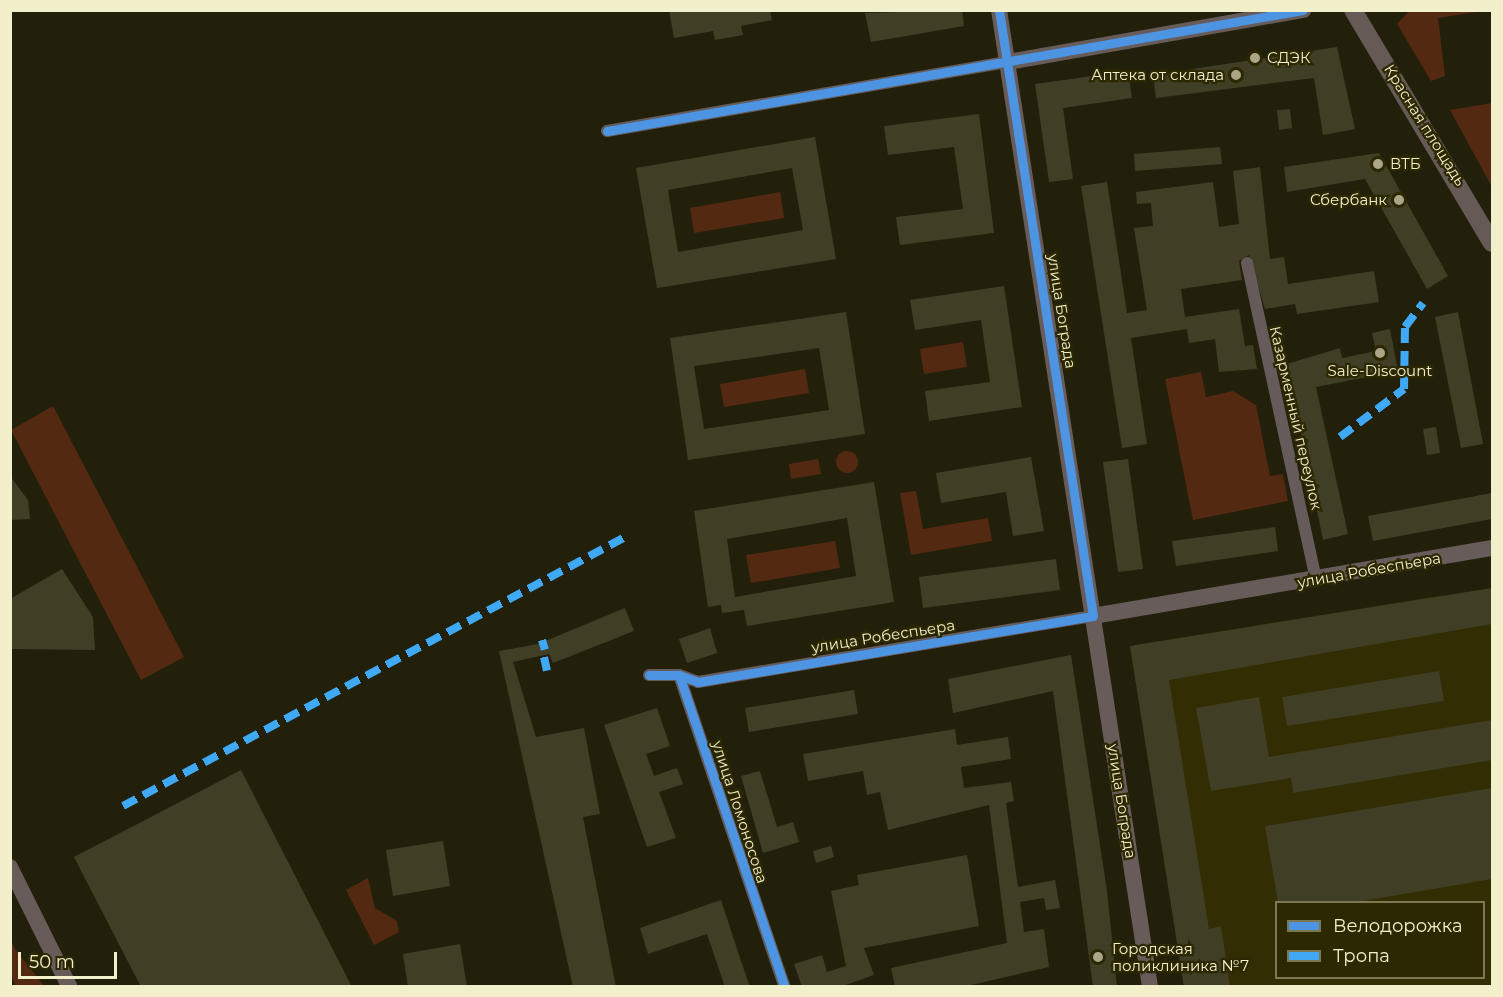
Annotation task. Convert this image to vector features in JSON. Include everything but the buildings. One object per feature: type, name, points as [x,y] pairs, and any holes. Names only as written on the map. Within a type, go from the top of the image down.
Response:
[{"type":"main road","name":"улица Бограда","points":[[999,10],[1150,987]]},
{"type":"main road","points":[[1008,62],[1304,10]]},
{"type":"main road","name":"Красная площадь","points":[[1353,10],[1492,243]]},
{"type":"main road","name":"улица Робеспьера","points":[[1093,616],[1316,580],[1492,548]]},
{"type":"main road","points":[[10,867],[69,987]]},
{"type":"street","points":[[607,131],[1008,62]]},
{"type":"street","name":"Казарменный переулок","points":[[1246,263],[1316,580]]},
{"type":"street","name":"улица Робеспьера","points":[[679,675],[698,682],[1093,616]]},
{"type":"street","points":[[649,675],[679,675]]},
{"type":"street","name":"улица Ломоносова","points":[[679,675],[784,987]]},
{"type":"shaded area","points":[[1409,11],[1483,11],[1438,18],[1445,76],[1431,81],[1397,24]]},
{"type":"shaded area","points":[[1492,103],[1492,187],[1450,110]]},
{"type":"shaded area","points":[[780,192],[784,218],[694,233],[690,208]]},
{"type":"shaded area","points":[[963,342],[967,367],[924,374],[920,349]]},
{"type":"shaded area","points":[[805,369],[809,393],[724,407],[720,384]]},
{"type":"shaded area","points":[[1201,372],[1206,397],[1233,391],[1256,405],[1270,476],[1283,474],[1288,501],[1193,520],[1165,379]]},
{"type":"shaded area","points":[[53,406],[184,657],[141,680],[11,430]]},
{"type":"shaded area","points":[[843,451],[851,451],[858,458],[858,466],[851,473],[843,473],[836,466],[836,458]]},
{"type":"shaded area","points":[[818,459],[821,474],[791,479],[789,464]]},
{"type":"shaded area","points":[[916,491],[923,529],[988,518],[992,541],[911,555],[900,493]]},
{"type":"shaded area","points":[[835,541],[840,568],[751,583],[746,555]]},
{"type":"shaded area","points":[[1492,588],[1492,986],[1184,986],[1130,646],[1443,595],[1444,606],[1458,604],[1457,594]]},
{"type":"shaded area","points":[[368,878],[375,908],[397,921],[399,932],[374,945],[346,890]]},
{"type":"shaded area","points":[[10,938],[15,949],[44,986],[16,986],[11,976]]},
{"type":"marked path","points":[[1340,437],[1404,389],[1405,327],[1423,303]]},
{"type":"marked path","points":[[123,806],[627,536]]},
{"type":"marked path","points":[[542,640],[545,650]]},
{"type":"marked path","points":[[544,657],[547,671]]},
{"type":"cycle path","points":[[649,675],[679,675],[698,682],[1093,616],[999,10]]},
{"type":"cycle path","points":[[607,131],[1303,10]]},
{"type":"cycle path","points":[[679,675],[784,986]]},
{"type":"place","name":"СДЭК","points":[[1255,58]]},
{"type":"place","name":"Аптека от склада","points":[[1236,75]]},
{"type":"place","name":"ВТБ","points":[[1378,164]]},
{"type":"place","name":"Сбербанк","points":[[1399,200]]},
{"type":"place","name":"Sale-Discount","points":[[1380,353]]},
{"type":"place","name":"Городская поликлиника №7","points":[[1098,957]]}]
